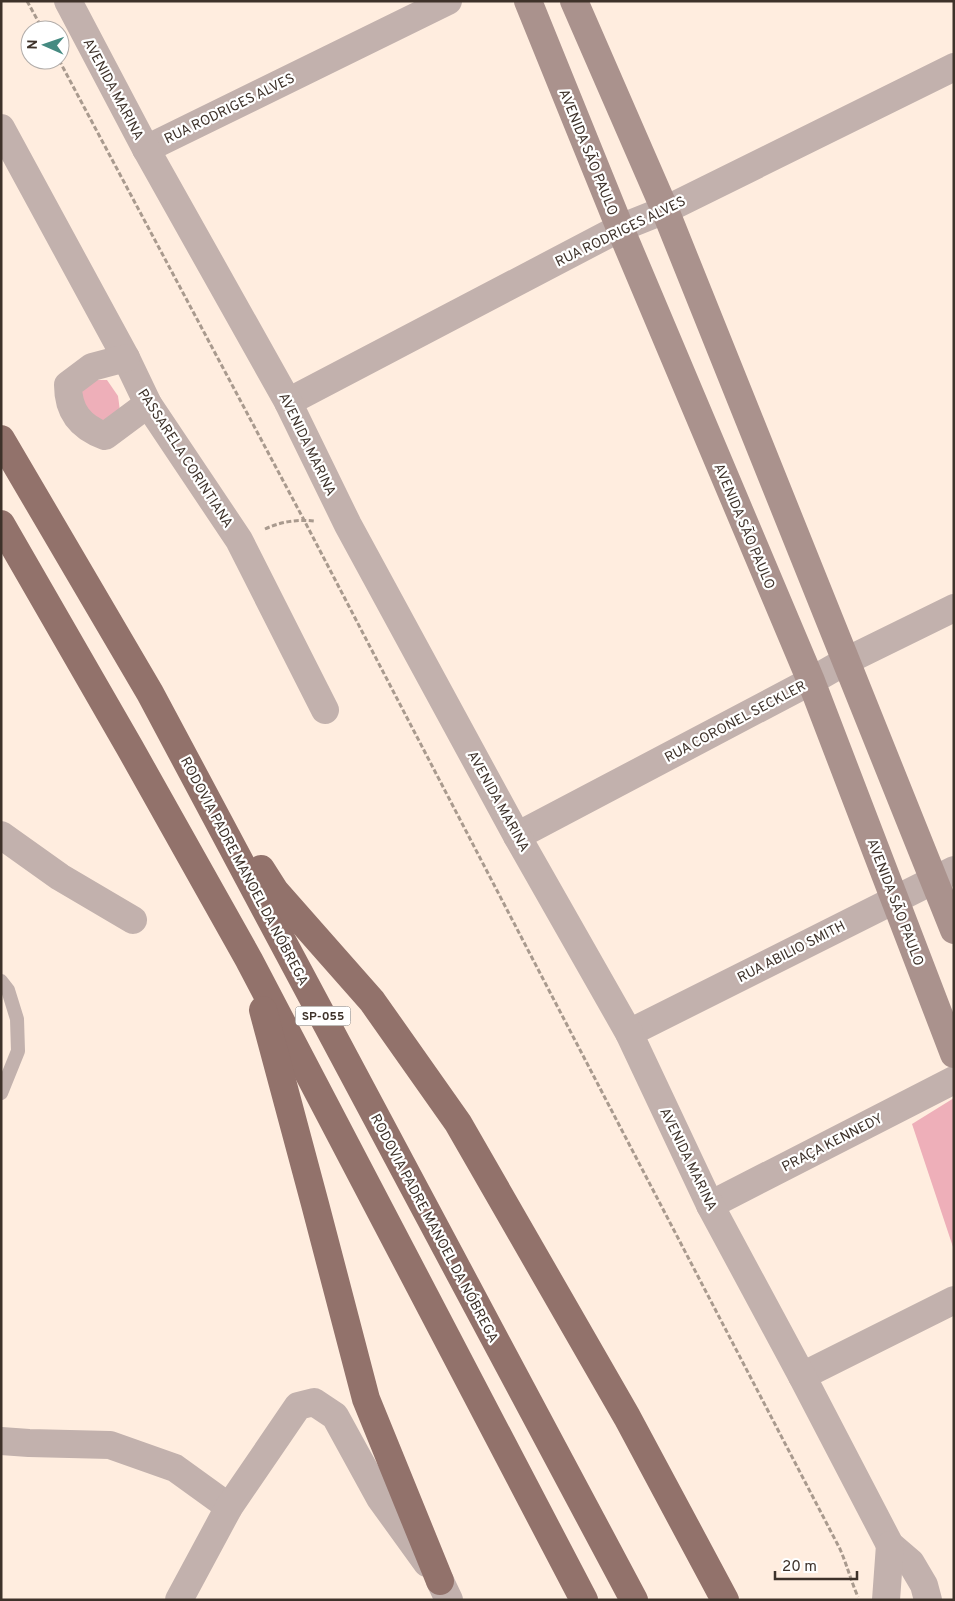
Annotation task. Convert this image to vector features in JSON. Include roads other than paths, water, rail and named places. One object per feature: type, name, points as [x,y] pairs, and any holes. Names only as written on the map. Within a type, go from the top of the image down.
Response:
[{"type":"highway","name":"RODOVIA PADRE MANOEL DA NÓBREGA","points":[[1,438],[150,692],[634,1600]]},
{"type":"highway","name":"SP-055","points":[[1,524],[249,960],[584,1600]]},
{"type":"highway","points":[[150,692],[275,891],[372,1001],[458,1123],[628,1417],[725,1600]]},
{"type":"highway","points":[[249,960],[316,1204],[366,1399],[445,1590]]},
{"type":"main road","name":"AVENIDA SÃO PAULO","points":[[528,1],[620,228],[811,681],[954,1054]]},
{"type":"main road","points":[[574,1],[665,210],[846,661],[944,874],[954,930]]},
{"type":"street","name":"AVENIDA MARINA","points":[[68,1],[146,149],[288,402],[348,526],[517,836],[629,1033],[710,1205],[890,1545],[911,1563],[924,1585],[928,1600]]},
{"type":"street","name":"RUA RODRIGES ALVES","points":[[146,149],[448,1]]},
{"type":"street","name":"RUA RODRIGES ALVES","points":[[288,402],[620,228],[665,210],[954,66]]},
{"type":"street","name":"PASSARELA CORINTIANA","points":[[1,128],[126,358],[148,404],[239,540],[325,710]]},
{"type":"street","points":[[126,358],[92,367],[68,385],[68,396],[77,419],[92,431],[105,436],[148,404]]},
{"type":"street","name":"RUA CORONEL SECKLER","points":[[517,836],[846,661],[954,608]]},
{"type":"street","points":[[1,835],[60,877],[133,920]]},
{"type":"street","name":"RUA ABILIO SMITH","points":[[629,1033],[944,874]]},
{"type":"street","name":"PRAÇA KENNEDY","points":[[710,1205],[954,1080]]},
{"type":"street","points":[[802,1376],[954,1300]]},
{"type":"street","points":[[179,1600],[228,1507],[298,1406],[314,1402],[335,1416],[380,1498],[445,1590]]},
{"type":"street","points":[[1,1441],[110,1445],[175,1468],[228,1507]]},
{"type":"street","points":[[886,1600],[890,1545]]},
{"type":"lane","points":[[1,981],[8,990],[18,1019],[18,1051],[1,1093]]}]
